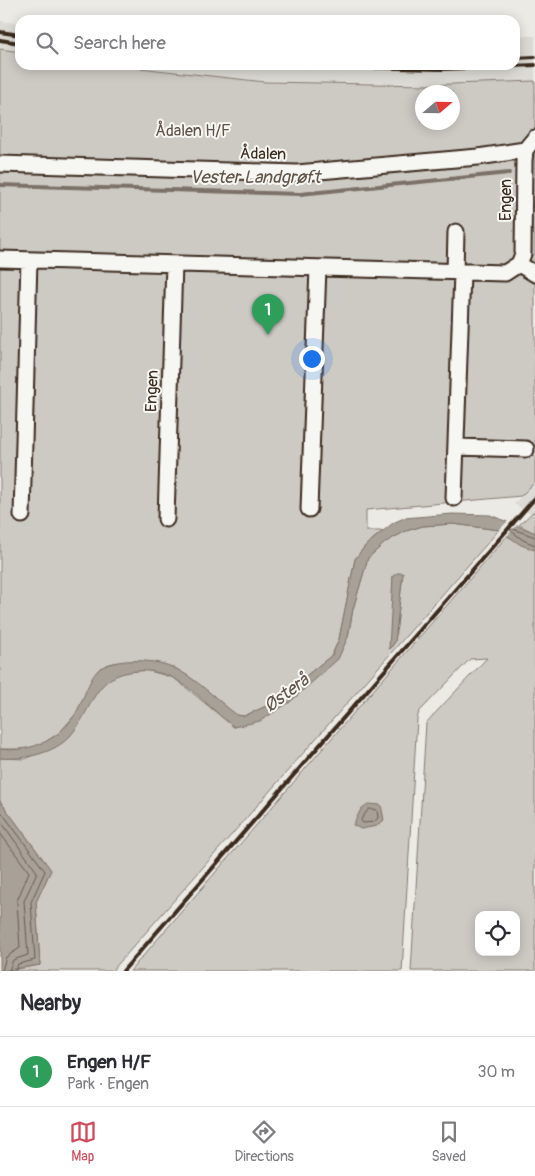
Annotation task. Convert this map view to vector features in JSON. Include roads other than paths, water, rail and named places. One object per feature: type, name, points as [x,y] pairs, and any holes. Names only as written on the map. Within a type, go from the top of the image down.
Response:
[{"type":"street","name":"Ådalen","points":[[0,164],[297,172],[478,157],[530,144]]},
{"type":"street","name":"Engen","points":[[519,264],[523,254],[530,144]]},
{"type":"street","points":[[454,498],[458,272],[456,232]]},
{"type":"street","points":[[0,259],[505,273],[519,264],[535,274]]},
{"type":"street","points":[[22,516],[29,260]]},
{"type":"street","name":"Engen","points":[[166,519],[174,264]]},
{"type":"street","points":[[309,509],[318,268]]},
{"type":"street","points":[[456,447],[526,449]]},
{"type":"water","name":"Østerå","points":[[452,514],[490,515],[535,533],[535,550],[521,545],[499,530],[453,524],[423,526],[406,531],[386,542],[368,558],[353,609],[348,637],[338,659],[290,702],[260,721],[234,727],[190,689],[167,675],[147,671],[123,673],[103,685],[79,724],[64,742],[47,751],[28,757],[0,758],[0,749],[12,750],[34,746],[44,742],[63,729],[77,711],[89,684],[98,670],[124,661],[155,662],[172,667],[197,682],[237,715],[244,716],[271,704],[332,655],[339,639],[355,559],[366,545],[393,523],[404,518]]},
{"type":"water","points":[[397,573],[403,573],[395,642],[389,649],[393,576]]},
{"type":"water","points":[[0,801],[51,870],[36,902],[40,965],[0,971]]},
{"type":"water","points":[[368,804],[381,805],[384,820],[377,826],[361,829],[353,825],[361,809]]},
{"type":"waterway","name":"Vester Landgrøft","points":[[0,185],[300,194],[509,173]]},
{"type":"railway","points":[[0,32],[15,34]]},
{"type":"railway","points":[[0,40],[15,42]]},
{"type":"railway","points":[[520,58],[535,57]]},
{"type":"railway","points":[[520,66],[535,65]]},
{"type":"railway","points":[[123,971],[535,498]]},
{"type":"place","name":"Engen H/F","points":[[268,335]]},
{"type":"park label","name":"Ådalen H/F","points":[[193,131]]}]
